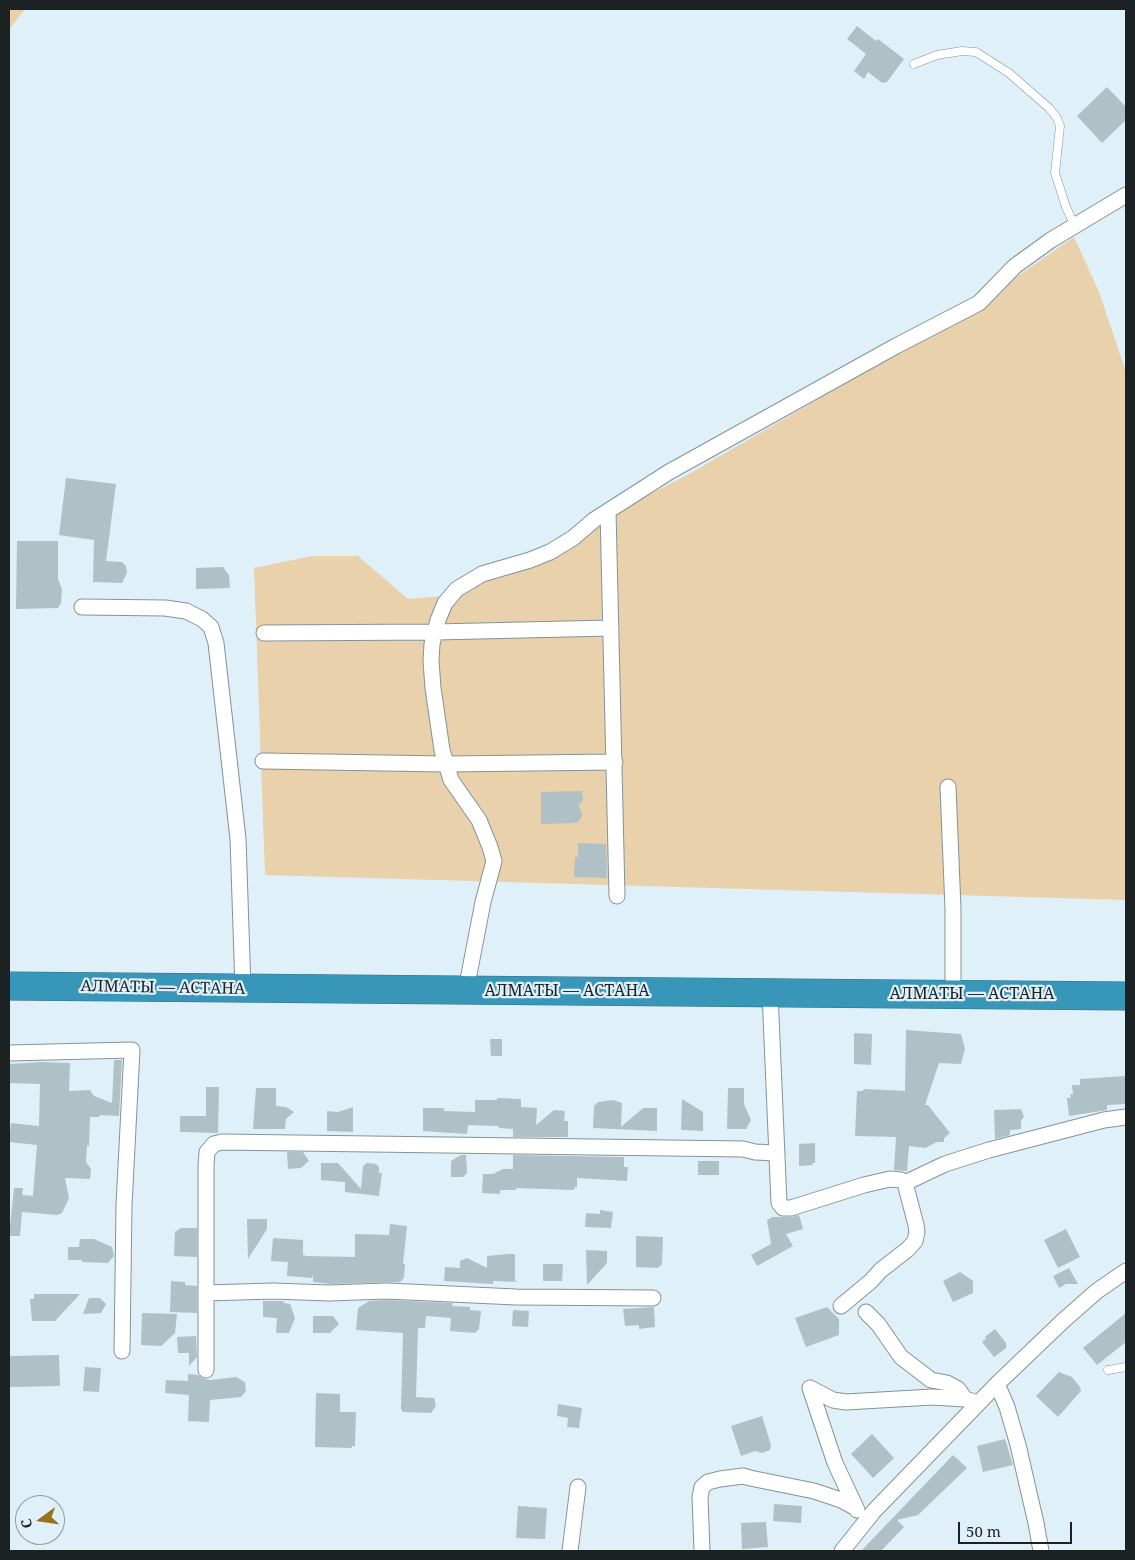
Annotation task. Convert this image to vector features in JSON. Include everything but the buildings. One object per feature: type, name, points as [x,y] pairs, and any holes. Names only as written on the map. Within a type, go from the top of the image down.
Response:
[{"type":"highway","name":"АЛМАТЫ — АСТАНА","points":[[9,986],[1126,996]]},
{"type":"street","points":[[466,990],[483,902],[494,861],[479,820],[451,780],[442,750],[431,661],[435,632],[445,603],[457,589],[482,574],[550,552],[573,538],[594,520],[669,472],[905,341],[979,303],[1015,266],[1051,240],[1126,195]]},
{"type":"street","points":[[608,511],[615,762],[616,896]]},
{"type":"street","points":[[82,607],[165,608],[186,611],[202,619],[211,627],[216,643],[238,839],[243,988]]},
{"type":"street","points":[[264,633],[611,628]]},
{"type":"street","points":[[264,760],[446,764],[615,762]]},
{"type":"street","points":[[948,787],[953,909],[953,994]]},
{"type":"street","points":[[770,993],[779,1202],[783,1208],[791,1208],[890,1179],[901,1180],[905,1183],[916,1225],[915,1241],[908,1249],[881,1270],[841,1306]]},
{"type":"street","points":[[9,1053],[132,1050],[124,1205],[122,1352]]},
{"type":"street","points":[[905,1183],[945,1164],[989,1150],[1104,1120],[1126,1117]]},
{"type":"street","points":[[206,1370],[208,1152],[214,1144],[222,1142],[743,1149],[755,1152],[777,1153]]},
{"type":"street","points":[[842,1551],[864,1523],[972,1401],[997,1384],[1097,1291],[1126,1271]]},
{"type":"street","points":[[206,1293],[388,1291],[516,1297],[653,1298]]},
{"type":"street","points":[[866,1312],[878,1324],[901,1357],[931,1380],[947,1383],[958,1389],[972,1401]]},
{"type":"street","points":[[997,1384],[1007,1407],[1018,1445],[1041,1551]]},
{"type":"street","points":[[864,1523],[836,1463],[810,1388],[833,1400],[846,1402],[932,1398],[972,1401]]},
{"type":"street","points":[[702,1551],[700,1497],[702,1487],[708,1482],[743,1476],[814,1491],[841,1500],[856,1508]]},
{"type":"street","points":[[570,1551],[578,1487]]},
{"type":"lane","points":[[914,64],[937,55],[962,51],[976,52],[1009,73],[1049,108],[1057,118],[1060,126],[1055,173],[1066,207],[1075,226]]},
{"type":"lane","points":[[1108,1370],[1126,1367]]},
{"type":"shaded area","points":[[9,9],[25,9],[9,30]]},
{"type":"shaded area","points":[[1074,237],[1099,292],[1126,372],[1126,900],[265,875],[254,568],[312,556],[358,556],[408,599],[456,595],[689,474],[948,324]]}]
